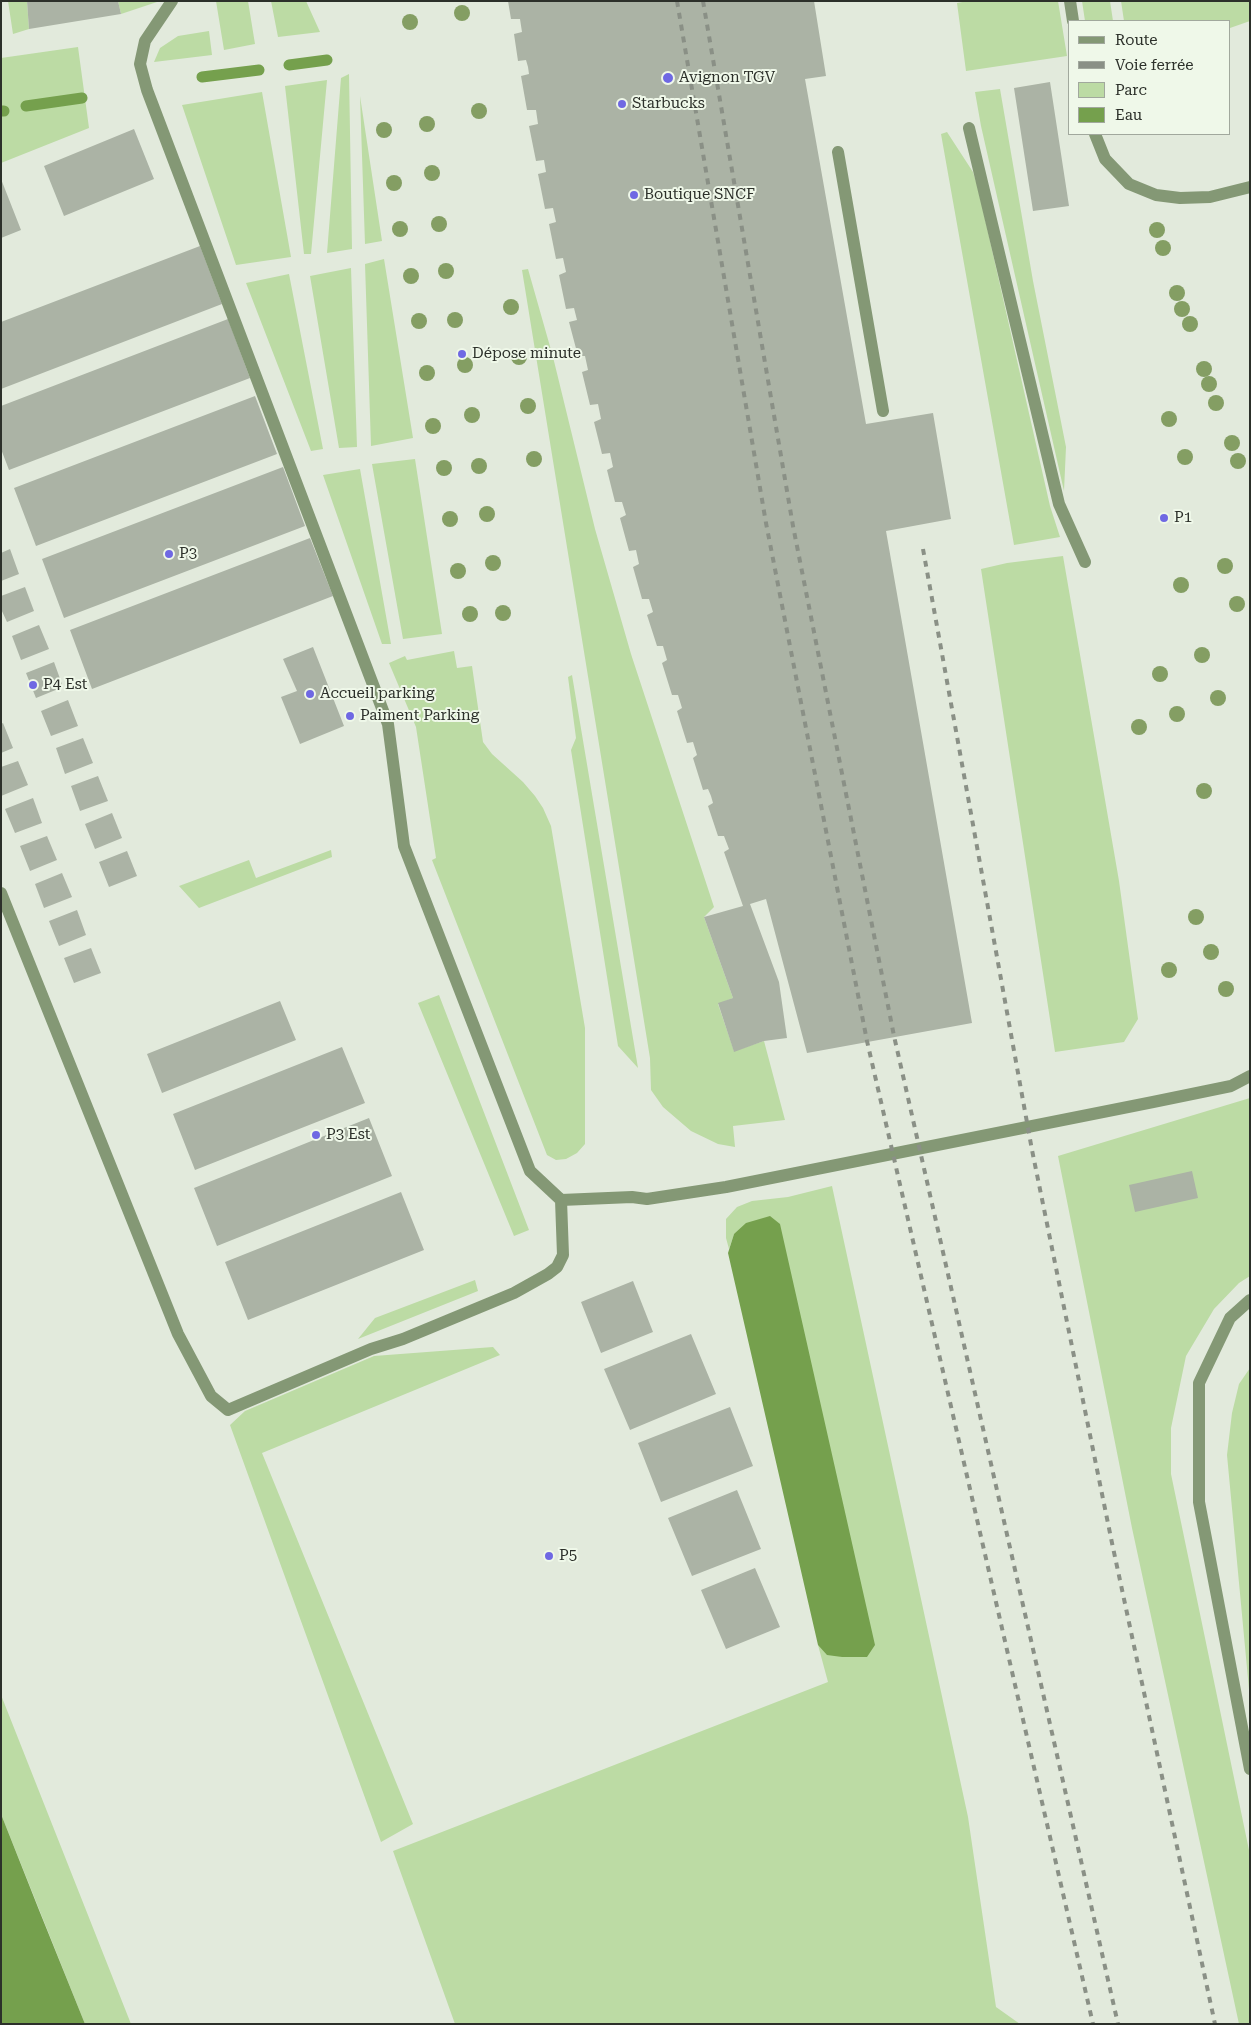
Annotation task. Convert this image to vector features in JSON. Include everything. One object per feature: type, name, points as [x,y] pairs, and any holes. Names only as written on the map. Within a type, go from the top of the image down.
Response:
[{"type":"street","points":[[1,893],[178,1334],[211,1396],[228,1410],[371,1349],[403,1339],[514,1293],[557,1267],[564,1255],[561,1200],[530,1171],[404,846],[388,724],[147,90],[140,64],[145,41],[172,1]]},
{"type":"street","points":[[1070,1],[1073,20]]},
{"type":"street","points":[[969,128],[1058,504],[1085,562]]},
{"type":"street","points":[[1096,135],[1105,159],[1129,184],[1156,196],[1210,198],[1250,187]]},
{"type":"street","points":[[838,152],[882,411]]},
{"type":"street","points":[[561,1200],[632,1197],[647,1199],[726,1188],[1231,1086],[1250,1076]]},
{"type":"street","points":[[1250,1300],[1230,1318],[1199,1383],[1199,1502],[1250,1769]]},
{"type":"green space","points":[[8,1],[27,1],[29,29],[13,34]]},
{"type":"green space","points":[[118,1],[160,1],[121,14]]},
{"type":"green space","points":[[216,1],[248,1],[255,44],[224,50]]},
{"type":"green space","points":[[271,1],[306,1],[320,32],[278,37]]},
{"type":"green space","points":[[968,1],[1058,1],[1067,56],[966,71],[957,3]]},
{"type":"green space","points":[[1082,1],[1110,1],[1113,20],[1085,20]]},
{"type":"green space","points":[[1121,1],[1250,1],[1250,21],[1231,28],[1231,20],[1124,20]]},
{"type":"green space","points":[[209,31],[212,55],[154,62],[160,48],[178,36]]},
{"type":"green space","points":[[78,47],[89,128],[1,163],[1,58]]},
{"type":"green space","points":[[349,74],[352,249],[327,253],[341,78]]},
{"type":"green space","points":[[327,80],[311,254],[304,254],[285,86]]},
{"type":"green space","points":[[1000,89],[1033,281],[1066,447],[1064,491],[981,126],[975,92]]},
{"type":"green space","points":[[262,92],[291,257],[236,265],[182,105]]},
{"type":"green space","points":[[360,96],[382,241],[365,244]]},
{"type":"green space","points":[[947,132],[973,172],[978,188],[1050,506],[1060,537],[1014,545],[941,134]]},
{"type":"green space","points":[[384,259],[413,438],[371,446],[365,264]]},
{"type":"green space","points":[[351,268],[357,447],[339,448],[310,276]]},
{"type":"green space","points":[[528,269],[553,357],[595,529],[631,654],[714,907],[704,917],[733,998],[718,1004],[734,1051],[764,1041],[785,1120],[733,1126],[735,1147],[718,1144],[691,1131],[663,1107],[651,1090],[650,1058],[522,270]]},
{"type":"green space","points":[[289,274],[323,449],[311,451],[246,283]]},
{"type":"green space","points":[[415,459],[442,634],[403,639],[372,464]]},
{"type":"green space","points":[[360,469],[391,644],[382,644],[323,475]]},
{"type":"green space","points":[[1063,556],[1119,881],[1138,1019],[1124,1042],[1055,1052],[981,569],[1007,563]]},
{"type":"green space","points":[[454,651],[457,668],[472,666],[483,742],[492,754],[523,782],[535,796],[551,826],[585,1028],[585,1144],[577,1153],[566,1159],[556,1160],[547,1155],[432,860],[436,858],[416,727],[389,663],[405,656],[407,660]]},
{"type":"green space","points":[[572,675],[638,1068],[618,1046],[571,750],[576,738],[568,677]]},
{"type":"green space","points":[[331,850],[332,857],[199,908],[179,886],[249,860],[256,878]]},
{"type":"green space","points":[[439,995],[529,1230],[514,1236],[418,1003]]},
{"type":"green space","points":[[1250,1098],[1250,1276],[1239,1283],[1214,1309],[1186,1356],[1171,1428],[1171,1474],[1250,1855],[1250,2024],[1239,2024],[1132,1528],[1058,1156]]},
{"type":"green space","points":[[832,1186],[968,1817],[996,2007],[1020,2024],[455,2024],[393,1851],[828,1682],[818,1645],[842,1657],[867,1657],[734,1234],[729,1249],[726,1238],[726,1219],[737,1207],[752,1201],[788,1197]]},
{"type":"green space","points":[[475,1280],[478,1291],[358,1339],[375,1318]]},
{"type":"green space","points":[[493,1347],[500,1355],[262,1453],[413,1824],[381,1842],[230,1425],[245,1411],[374,1356]]},
{"type":"green space","points":[[1250,1368],[1250,1700],[1227,1455],[1232,1413],[1239,1384]]},
{"type":"green space","points":[[1,1695],[131,2024],[85,2024],[1,1814]]},
{"type":"water","points":[[770,1216],[780,1224],[875,1645],[867,1657],[827,1655],[818,1645],[728,1253],[734,1234],[746,1223]]},
{"type":"water","points":[[1,1814],[39,1910],[85,2024],[1,2024]]},
{"type":"building","points":[[27,1],[118,1],[121,14],[29,29]]},
{"type":"building","points":[[508,1],[814,1],[826,76],[805,79],[866,424],[933,413],[951,519],[886,531],[972,1023],[807,1053],[766,899],[750,904],[779,982],[787,1038],[764,1041],[734,1052],[718,1003],[733,998],[704,917],[743,906],[724,852],[729,849],[724,836],[718,836],[708,806],[713,803],[711,796],[708,789],[703,790],[693,758],[697,755],[693,742],[687,743],[677,711],[682,708],[678,695],[672,695],[662,663],[667,660],[663,646],[657,646],[647,615],[653,612],[649,599],[642,599],[633,567],[639,564],[636,550],[629,551],[620,518],[626,515],[622,502],[615,502],[607,470],[613,467],[610,453],[602,454],[594,422],[601,419],[598,404],[590,405],[582,372],[588,370],[585,356],[578,356],[569,322],[577,320],[574,308],[566,309],[559,275],[566,272],[563,258],[556,259],[549,224],[556,222],[553,208],[545,209],[538,174],[546,172],[544,160],[536,161],[529,126],[538,124],[536,110],[527,110],[521,76],[529,74],[526,60],[518,61],[514,34],[522,32],[520,19],[511,19]]},
{"type":"building","points":[[1050,82],[1069,206],[1033,211],[1014,88]]},
{"type":"building","points":[[134,129],[154,179],[64,216],[44,166]]},
{"type":"building","points":[[1,179],[21,230],[1,238]]},
{"type":"building","points":[[200,246],[222,304],[1,389],[1,322]]},
{"type":"building","points":[[228,319],[250,378],[9,470],[1,449],[1,406]]},
{"type":"building","points":[[255,396],[277,454],[36,546],[14,488]]},
{"type":"building","points":[[283,467],[305,526],[64,618],[42,559]]},
{"type":"building","points":[[310,538],[333,596],[92,689],[70,630]]},
{"type":"building","points":[[10,549],[19,574],[1,581],[1,553]]},
{"type":"building","points":[[25,587],[34,611],[7,622],[1,609],[1,596]]},
{"type":"building","points":[[39,625],[49,649],[21,660],[12,636]]},
{"type":"building","name":"Accueil parking","points":[[313,647],[344,726],[300,744],[281,697],[297,691],[283,659]]},
{"type":"building","points":[[54,662],[63,687],[36,698],[26,673]]},
{"type":"building","points":[[68,700],[78,726],[51,736],[41,711]]},
{"type":"building","points":[[3,723],[13,748],[1,753],[1,724]]},
{"type":"building","points":[[83,738],[93,763],[65,774],[56,748]]},
{"type":"building","points":[[18,761],[28,785],[1,796],[1,767]]},
{"type":"building","points":[[98,776],[108,801],[80,811],[71,786]]},
{"type":"building","points":[[33,798],[42,823],[15,833],[5,809]]},
{"type":"building","points":[[112,813],[122,838],[95,849],[85,824]]},
{"type":"building","points":[[47,836],[57,860],[30,871],[20,846]]},
{"type":"building","points":[[127,851],[137,876],[109,887],[99,862]]},
{"type":"building","points":[[62,873],[72,897],[44,908],[35,884]]},
{"type":"building","points":[[77,910],[86,935],[59,946],[49,921]]},
{"type":"building","points":[[91,948],[101,973],[74,983],[64,958]]},
{"type":"building","points":[[280,1001],[296,1040],[162,1093],[147,1054]]},
{"type":"building","points":[[342,1047],[365,1103],[195,1170],[173,1114]]},
{"type":"building","points":[[369,1118],[392,1176],[217,1246],[194,1188]]},
{"type":"building","points":[[1192,1171],[1198,1198],[1135,1212],[1129,1185]]},
{"type":"building","points":[[401,1192],[424,1250],[248,1320],[225,1262]]},
{"type":"building","points":[[633,1281],[653,1332],[601,1353],[581,1302]]},
{"type":"building","points":[[691,1334],[716,1394],[630,1430],[604,1369]]},
{"type":"building","points":[[730,1407],[753,1466],[661,1502],[638,1443]]},
{"type":"building","points":[[737,1490],[761,1549],[692,1576],[668,1518]]},
{"type":"building","points":[[755,1568],[780,1627],[726,1649],[701,1590]]},
{"type":"waterway","points":[[289,65],[327,60]]},
{"type":"waterway","points":[[202,77],[259,70]]},
{"type":"waterway","points":[[26,106],[82,98]]},
{"type":"railway","points":[[677,1],[766,523],[867,1041],[1093,2024]]},
{"type":"railway","points":[[703,1],[793,526],[894,1036],[1118,2024]]},
{"type":"railway","points":[[923,549],[1032,1150],[1112,1543],[1215,2024]]},
{"type":"place","name":"Avignon TGV","points":[[668,78]]},
{"type":"place","name":"Starbucks","points":[[622,104]]},
{"type":"place","name":"Boutique SNCF","points":[[634,195]]},
{"type":"place","name":"Dépose minute","points":[[462,354]]},
{"type":"place","name":"P1","points":[[1164,518]]},
{"type":"place","name":"P3","points":[[169,554]]},
{"type":"place","name":"P4 Est","points":[[33,685]]},
{"type":"place","name":"Accueil parking","points":[[310,694]]},
{"type":"place","name":"Paiment Parking","points":[[350,716]]},
{"type":"place","name":"P3 Est","points":[[316,1135]]},
{"type":"place","name":"P5","points":[[549,1556]]}]
